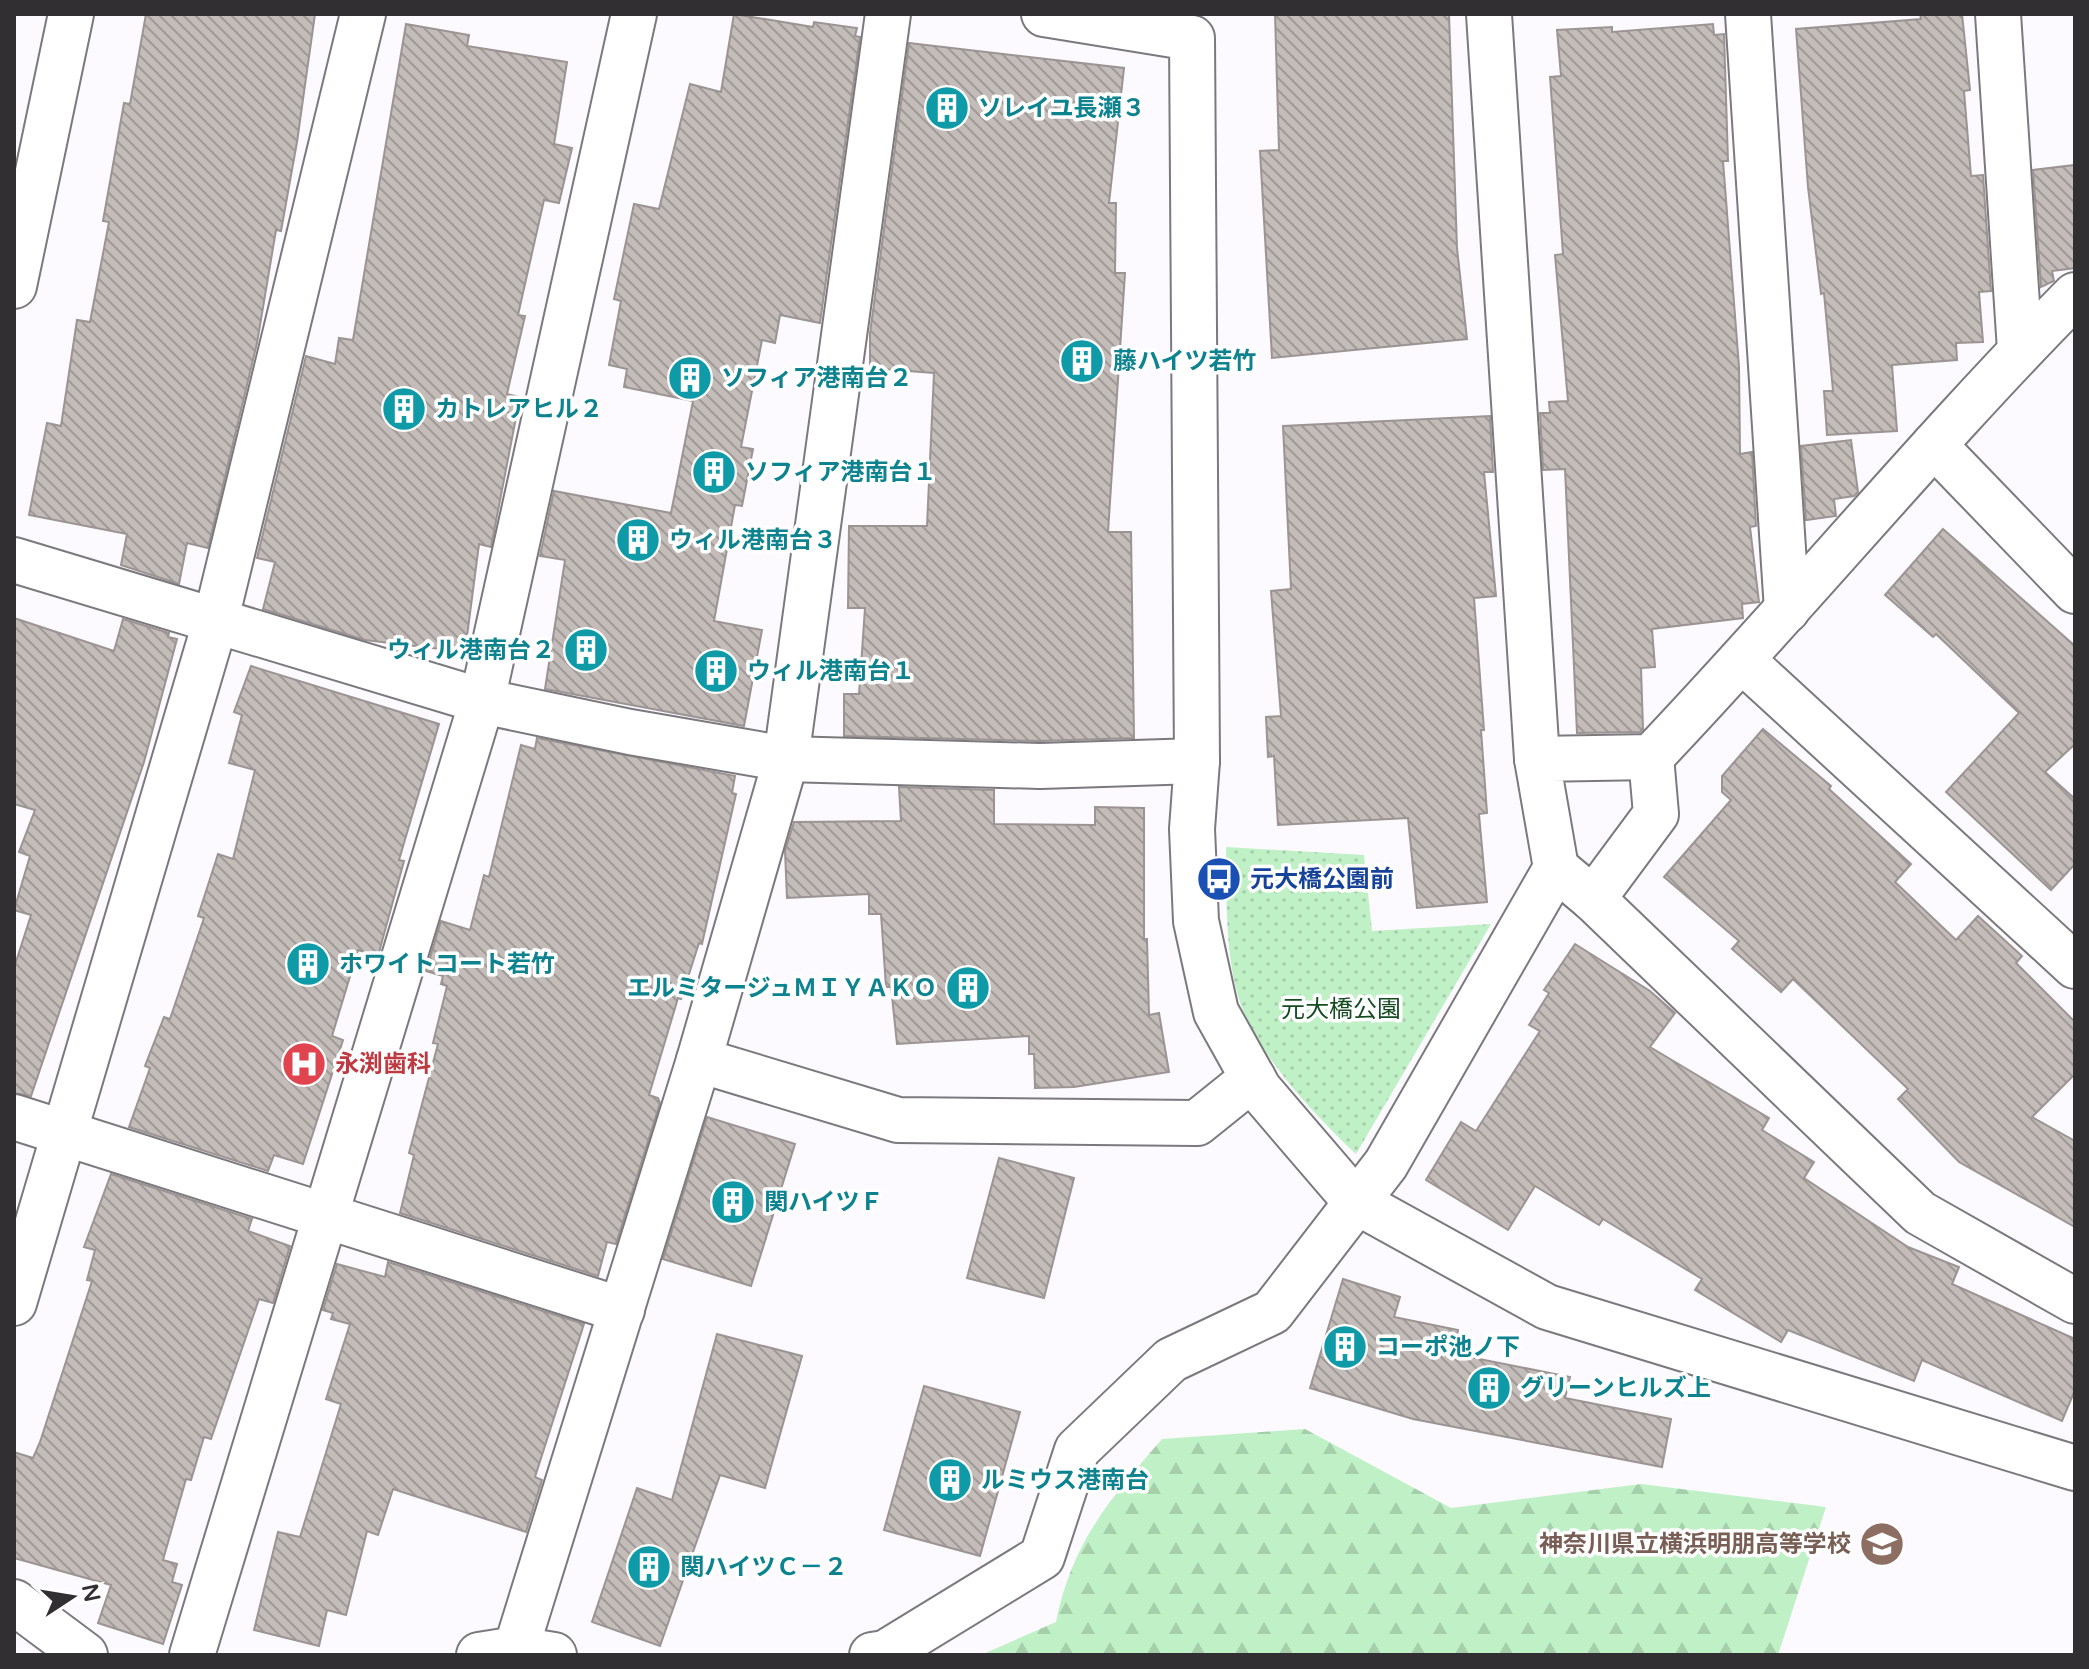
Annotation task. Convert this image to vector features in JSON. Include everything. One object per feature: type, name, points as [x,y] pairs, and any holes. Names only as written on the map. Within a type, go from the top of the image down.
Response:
[{"type":"street","points":[[14,286],[71,14]]},
{"type":"street","points":[[14,1303],[215,623],[363,14]]},
{"type":"street","points":[[192,1655],[482,701],[634,14]]},
{"type":"street","points":[[517,1653],[699,1060],[786,759],[888,14]]},
{"type":"street","points":[[1044,14],[1192,26],[1197,761],[1192,829],[1196,921],[1216,1012],[1253,1078],[1355,1201],[1547,1307],[2075,1468]]},
{"type":"street","points":[[872,1655],[885,1653],[1042,1557],[1077,1450],[1171,1360],[1272,1312],[1386,1164],[1556,868],[1537,759],[1489,14]]},
{"type":"street","points":[[1748,14],[1787,610]]},
{"type":"street","points":[[1998,14],[2020,350]]},
{"type":"street","points":[[1537,759],[1651,757],[1743,661],[2020,350],[2075,295]]},
{"type":"street","points":[[1934,445],[2075,591]]},
{"type":"street","points":[[14,560],[482,701],[630,732],[786,759],[1040,766],[1197,761]]},
{"type":"street","points":[[1743,661],[2075,966]]},
{"type":"street","points":[[1593,899],[1656,814],[1651,757]]},
{"type":"street","points":[[1556,868],[1593,899],[1920,1213],[2075,1301]]},
{"type":"street","points":[[699,1060],[898,1120],[1197,1123],[1253,1078]]},
{"type":"street","points":[[14,1117],[622,1310]]},
{"type":"street","points":[[14,1602],[85,1655]]},
{"type":"green space","name":"元大橋公園","points":[[1226,847],[1364,855],[1372,931],[1491,924],[1356,1154],[1324,1123],[1275,1065],[1241,1005],[1229,947]]},
{"type":"green space","points":[[1305,1429],[1451,1508],[1641,1484],[1826,1507],[1778,1655],[981,1655],[1056,1622],[1072,1568],[1083,1545],[1110,1502],[1162,1439]]},
{"type":"building","points":[[146,14],[315,14],[297,142],[281,231],[276,230],[257,343],[208,548],[187,543],[179,584],[121,565],[127,534],[29,515],[47,423],[61,426],[77,320],[90,322],[109,222],[103,221],[124,103],[130,104]]},
{"type":"building","points":[[734,14],[813,27],[814,22],[857,28],[855,36],[860,37],[820,323],[780,315],[775,343],[762,340],[741,447],[753,449],[742,506],[735,505],[714,621],[762,630],[744,726],[545,689],[565,560],[540,556],[554,491],[671,513],[693,401],[624,387],[627,369],[609,365],[621,301],[614,299],[634,204],[659,209],[690,84],[721,92]]},
{"type":"building","points":[[1275,14],[1449,14],[1457,248],[1467,339],[1272,358],[1260,151],[1279,150]]},
{"type":"building","points":[[1920,14],[1962,14],[1970,90],[1964,91],[1971,176],[1983,175],[1991,291],[1979,292],[1983,342],[1956,343],[1957,360],[1892,365],[1897,431],[1827,435],[1824,391],[1833,391],[1824,293],[1821,294],[1808,187],[1796,29],[1921,19]]},
{"type":"building","points":[[406,24],[469,35],[467,46],[567,62],[554,144],[572,148],[559,203],[544,200],[518,315],[525,316],[507,394],[520,397],[491,547],[479,544],[465,652],[365,640],[263,609],[275,562],[257,558],[306,356],[335,364],[339,338],[353,340]]},
{"type":"building","points":[[1713,24],[1714,35],[1724,34],[1728,161],[1723,161],[1739,367],[1740,454],[1752,452],[1756,526],[1750,527],[1759,602],[1742,604],[1743,618],[1652,629],[1655,667],[1641,668],[1643,729],[1640,732],[1577,733],[1565,469],[1543,470],[1540,413],[1550,413],[1549,402],[1568,401],[1555,255],[1563,254],[1550,77],[1561,76],[1557,30],[1612,27],[1612,32]]},
{"type":"building","points":[[909,43],[1124,68],[1109,203],[1116,203],[1115,273],[1125,273],[1108,532],[1131,532],[1134,738],[1040,741],[844,736],[844,694],[859,694],[865,608],[848,608],[849,526],[927,526],[934,373],[870,368],[870,333]]},
{"type":"building","points":[[2075,165],[2075,268],[2052,271],[2054,281],[2041,287],[2033,170]]},
{"type":"building","points":[[1490,416],[1493,472],[1484,472],[1496,596],[1474,598],[1484,730],[1481,730],[1487,813],[1479,814],[1487,902],[1417,908],[1408,818],[1278,825],[1274,756],[1268,757],[1266,717],[1281,716],[1271,591],[1291,589],[1283,426]]},
{"type":"building","points":[[1851,440],[1858,492],[1854,496],[1834,499],[1836,516],[1806,520],[1801,446]]},
{"type":"building","points":[[1943,529],[2075,646],[2075,744],[2045,772],[2075,799],[2075,864],[2051,890],[1946,792],[2019,713],[1936,634],[1933,637],[1885,595]]},
{"type":"building","points":[[14,618],[114,651],[123,619],[169,633],[168,637],[177,639],[144,762],[31,1096],[14,1093],[14,968],[31,915],[14,910],[30,856],[19,852],[35,810],[14,804]]},
{"type":"building","points":[[251,666],[439,724],[399,860],[404,861],[378,956],[358,950],[332,1036],[343,1040],[303,1164],[274,1155],[268,1171],[129,1127],[150,1068],[145,1066],[164,1017],[170,1019],[204,918],[198,916],[218,854],[233,859],[255,770],[229,763],[242,715],[234,712]]},
{"type":"building","points":[[1763,729],[1831,786],[1829,789],[1911,864],[1895,882],[1956,940],[1978,916],[2022,956],[2016,963],[2075,1022],[2075,1074],[2032,1117],[2075,1141],[2075,1227],[1959,1162],[1898,1099],[1908,1089],[1793,979],[1781,992],[1732,949],[1739,941],[1664,877],[1731,800],[1722,792],[1722,776]]},
{"type":"building","points":[[537,738],[735,776],[732,793],[736,794],[702,944],[699,943],[681,999],[678,998],[649,1095],[658,1098],[660,1103],[616,1244],[607,1242],[598,1276],[400,1213],[414,1155],[409,1153],[438,1044],[433,1043],[447,986],[441,984],[443,976],[426,971],[441,921],[470,930],[484,875],[489,877],[521,745],[535,749]]},
{"type":"building","points":[[899,787],[994,790],[994,824],[1095,825],[1095,807],[1144,808],[1144,939],[1147,939],[1149,1015],[1159,1013],[1169,1072],[1074,1087],[1035,1088],[1034,1054],[1029,1054],[1029,1036],[897,1044],[891,987],[886,987],[881,914],[869,914],[869,894],[787,898],[785,851],[794,822],[901,821]]},
{"type":"building","points":[[1575,944],[1650,991],[1675,1013],[1650,1047],[1769,1118],[1762,1130],[1814,1162],[1804,1178],[1908,1247],[1959,1267],[1952,1284],[2075,1339],[2075,1390],[2062,1421],[1922,1360],[1914,1381],[1788,1330],[1781,1342],[1695,1290],[1702,1279],[1603,1219],[1599,1225],[1535,1186],[1508,1230],[1426,1180],[1461,1122],[1476,1131],[1540,1031],[1529,1025],[1549,993],[1544,990]]},
{"type":"building","name":"関ハイツＦ","points":[[707,1117],[795,1144],[751,1286],[663,1259]]},
{"type":"building","points":[[999,1158],[1074,1178],[1044,1298],[967,1278]]},
{"type":"building","points":[[111,1174],[252,1219],[248,1231],[290,1246],[273,1303],[259,1299],[211,1439],[204,1437],[191,1480],[186,1479],[163,1560],[177,1564],[172,1582],[182,1585],[163,1644],[98,1623],[111,1585],[14,1558],[14,1452],[33,1458],[40,1442],[92,1281],[87,1280],[95,1250],[84,1247]]},
{"type":"building","points":[[388,1262],[584,1324],[535,1477],[542,1480],[526,1532],[393,1489],[378,1535],[367,1531],[346,1615],[327,1610],[319,1646],[254,1630],[278,1532],[300,1537],[341,1404],[326,1399],[350,1324],[331,1319],[333,1313],[323,1310],[337,1264],[385,1277]]},
{"type":"building","name":"グリーンヒルズ上","points":[[1343,1279],[1400,1297],[1394,1317],[1458,1330],[1454,1354],[1570,1377],[1565,1398],[1671,1419],[1662,1467],[1413,1419],[1310,1388]]},
{"type":"building","points":[[717,1334],[802,1356],[765,1488],[720,1475],[660,1646],[592,1622],[637,1488],[672,1500]]},
{"type":"building","name":"ルミウス港南台","points":[[924,1386],[1020,1412],[980,1556],[884,1530]]},
{"type":"place","name":"ソレイユ長瀬３","points":[[947,108]]},
{"type":"place","name":"藤ハイツ若竹","points":[[1082,361]]},
{"type":"place","name":"ソフィア港南台２","points":[[690,378]]},
{"type":"place","name":"カトレアヒル２","points":[[404,409]]},
{"type":"place","name":"ソフィア港南台１","points":[[714,472]]},
{"type":"place","name":"ウィル港南台３","points":[[638,540]]},
{"type":"place","name":"ウィル港南台２","points":[[586,650]]},
{"type":"place","name":"ウィル港南台１","points":[[716,671]]},
{"type":"place","name":"元大橋公園前","points":[[1219,879]]},
{"type":"place","name":"ホワイトコート若竹","points":[[308,964]]},
{"type":"place","name":"エルミタージュＭＩＹＡＫＯ","points":[[968,988]]},
{"type":"place","name":"永渕歯科","points":[[304,1064]]},
{"type":"place","name":"関ハイツＦ","points":[[733,1202]]},
{"type":"place","name":"コーポ池ノ下","points":[[1345,1347]]},
{"type":"place","name":"グリーンヒルズ上","points":[[1489,1388]]},
{"type":"place","name":"ルミウス港南台","points":[[950,1480]]},
{"type":"place","name":"神奈川県立横浜明朋高等学校","points":[[1882,1544]]},
{"type":"place","name":"関ハイツＣ－２","points":[[649,1567]]}]
